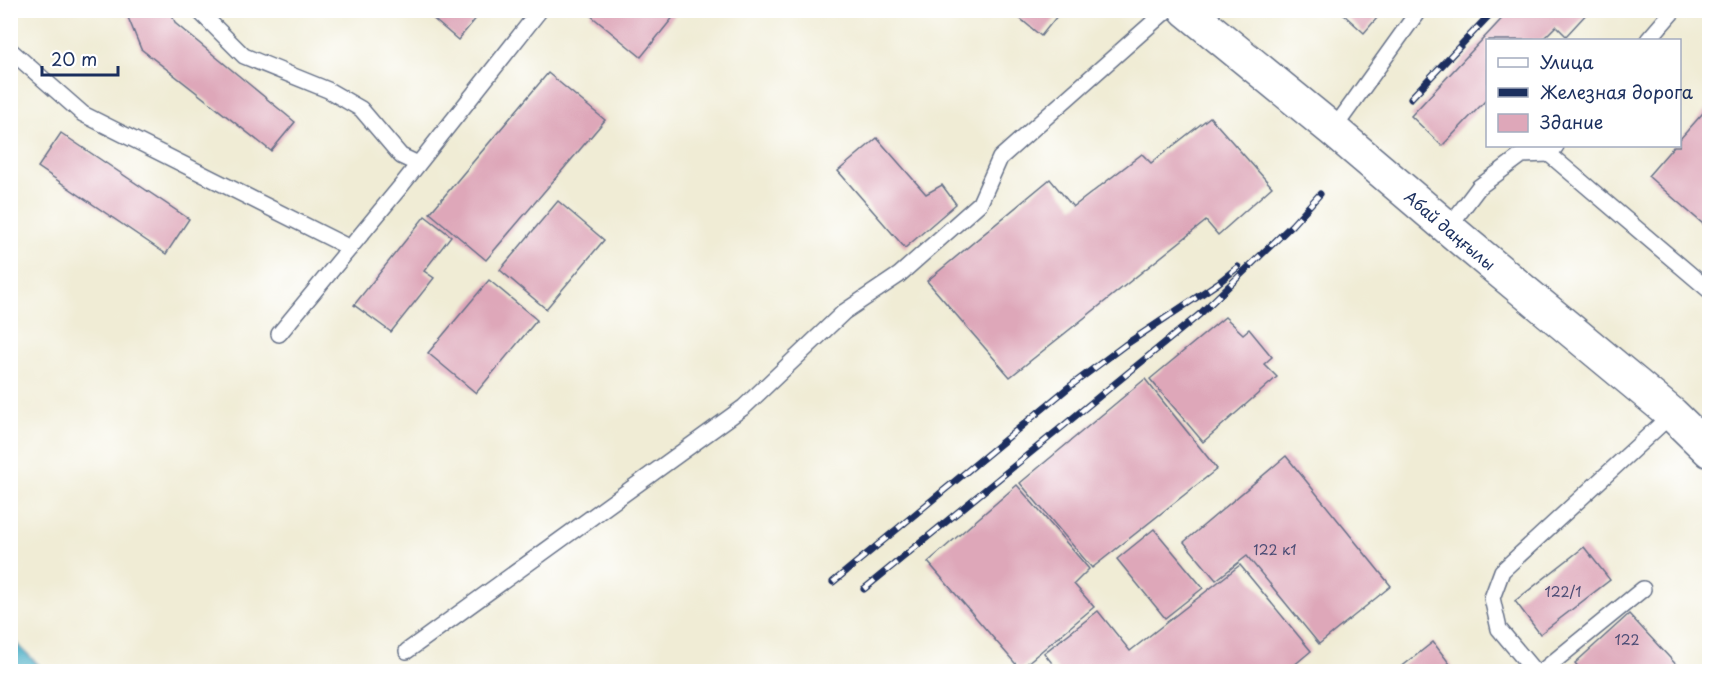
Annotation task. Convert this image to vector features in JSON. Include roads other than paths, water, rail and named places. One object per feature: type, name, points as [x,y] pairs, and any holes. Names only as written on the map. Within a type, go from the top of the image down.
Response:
[{"type":"main road","name":"Абай даңғылы","points":[[1186,10],[1672,414],[1710,451]]},
{"type":"lane","points":[[198,10],[244,56],[328,90],[361,109],[401,156],[418,164]]},
{"type":"lane","points":[[279,334],[540,10]]},
{"type":"lane","points":[[407,651],[744,407],[844,312],[899,275],[980,203],[1000,158],[1167,10]]},
{"type":"lane","points":[[1333,130],[1419,10]]},
{"type":"lane","points":[[1649,39],[1674,10]]},
{"type":"lane","points":[[10,50],[83,114],[350,248]]},
{"type":"lane","points":[[1448,228],[1479,187],[1522,155],[1553,150],[1710,291]]},
{"type":"lane","points":[[1535,672],[1499,629],[1492,598],[1502,571],[1672,414]]},
{"type":"lane","points":[[1541,672],[1643,590]]},
{"type":"water","points":[[11,638],[45,671],[11,671]]},
{"type":"railway","points":[[1411,98],[1494,10]]},
{"type":"railway","points":[[864,589],[1200,314],[1292,225],[1320,194]]},
{"type":"railway","points":[[833,582],[1069,387],[1125,345],[1218,283],[1238,267]]}]
